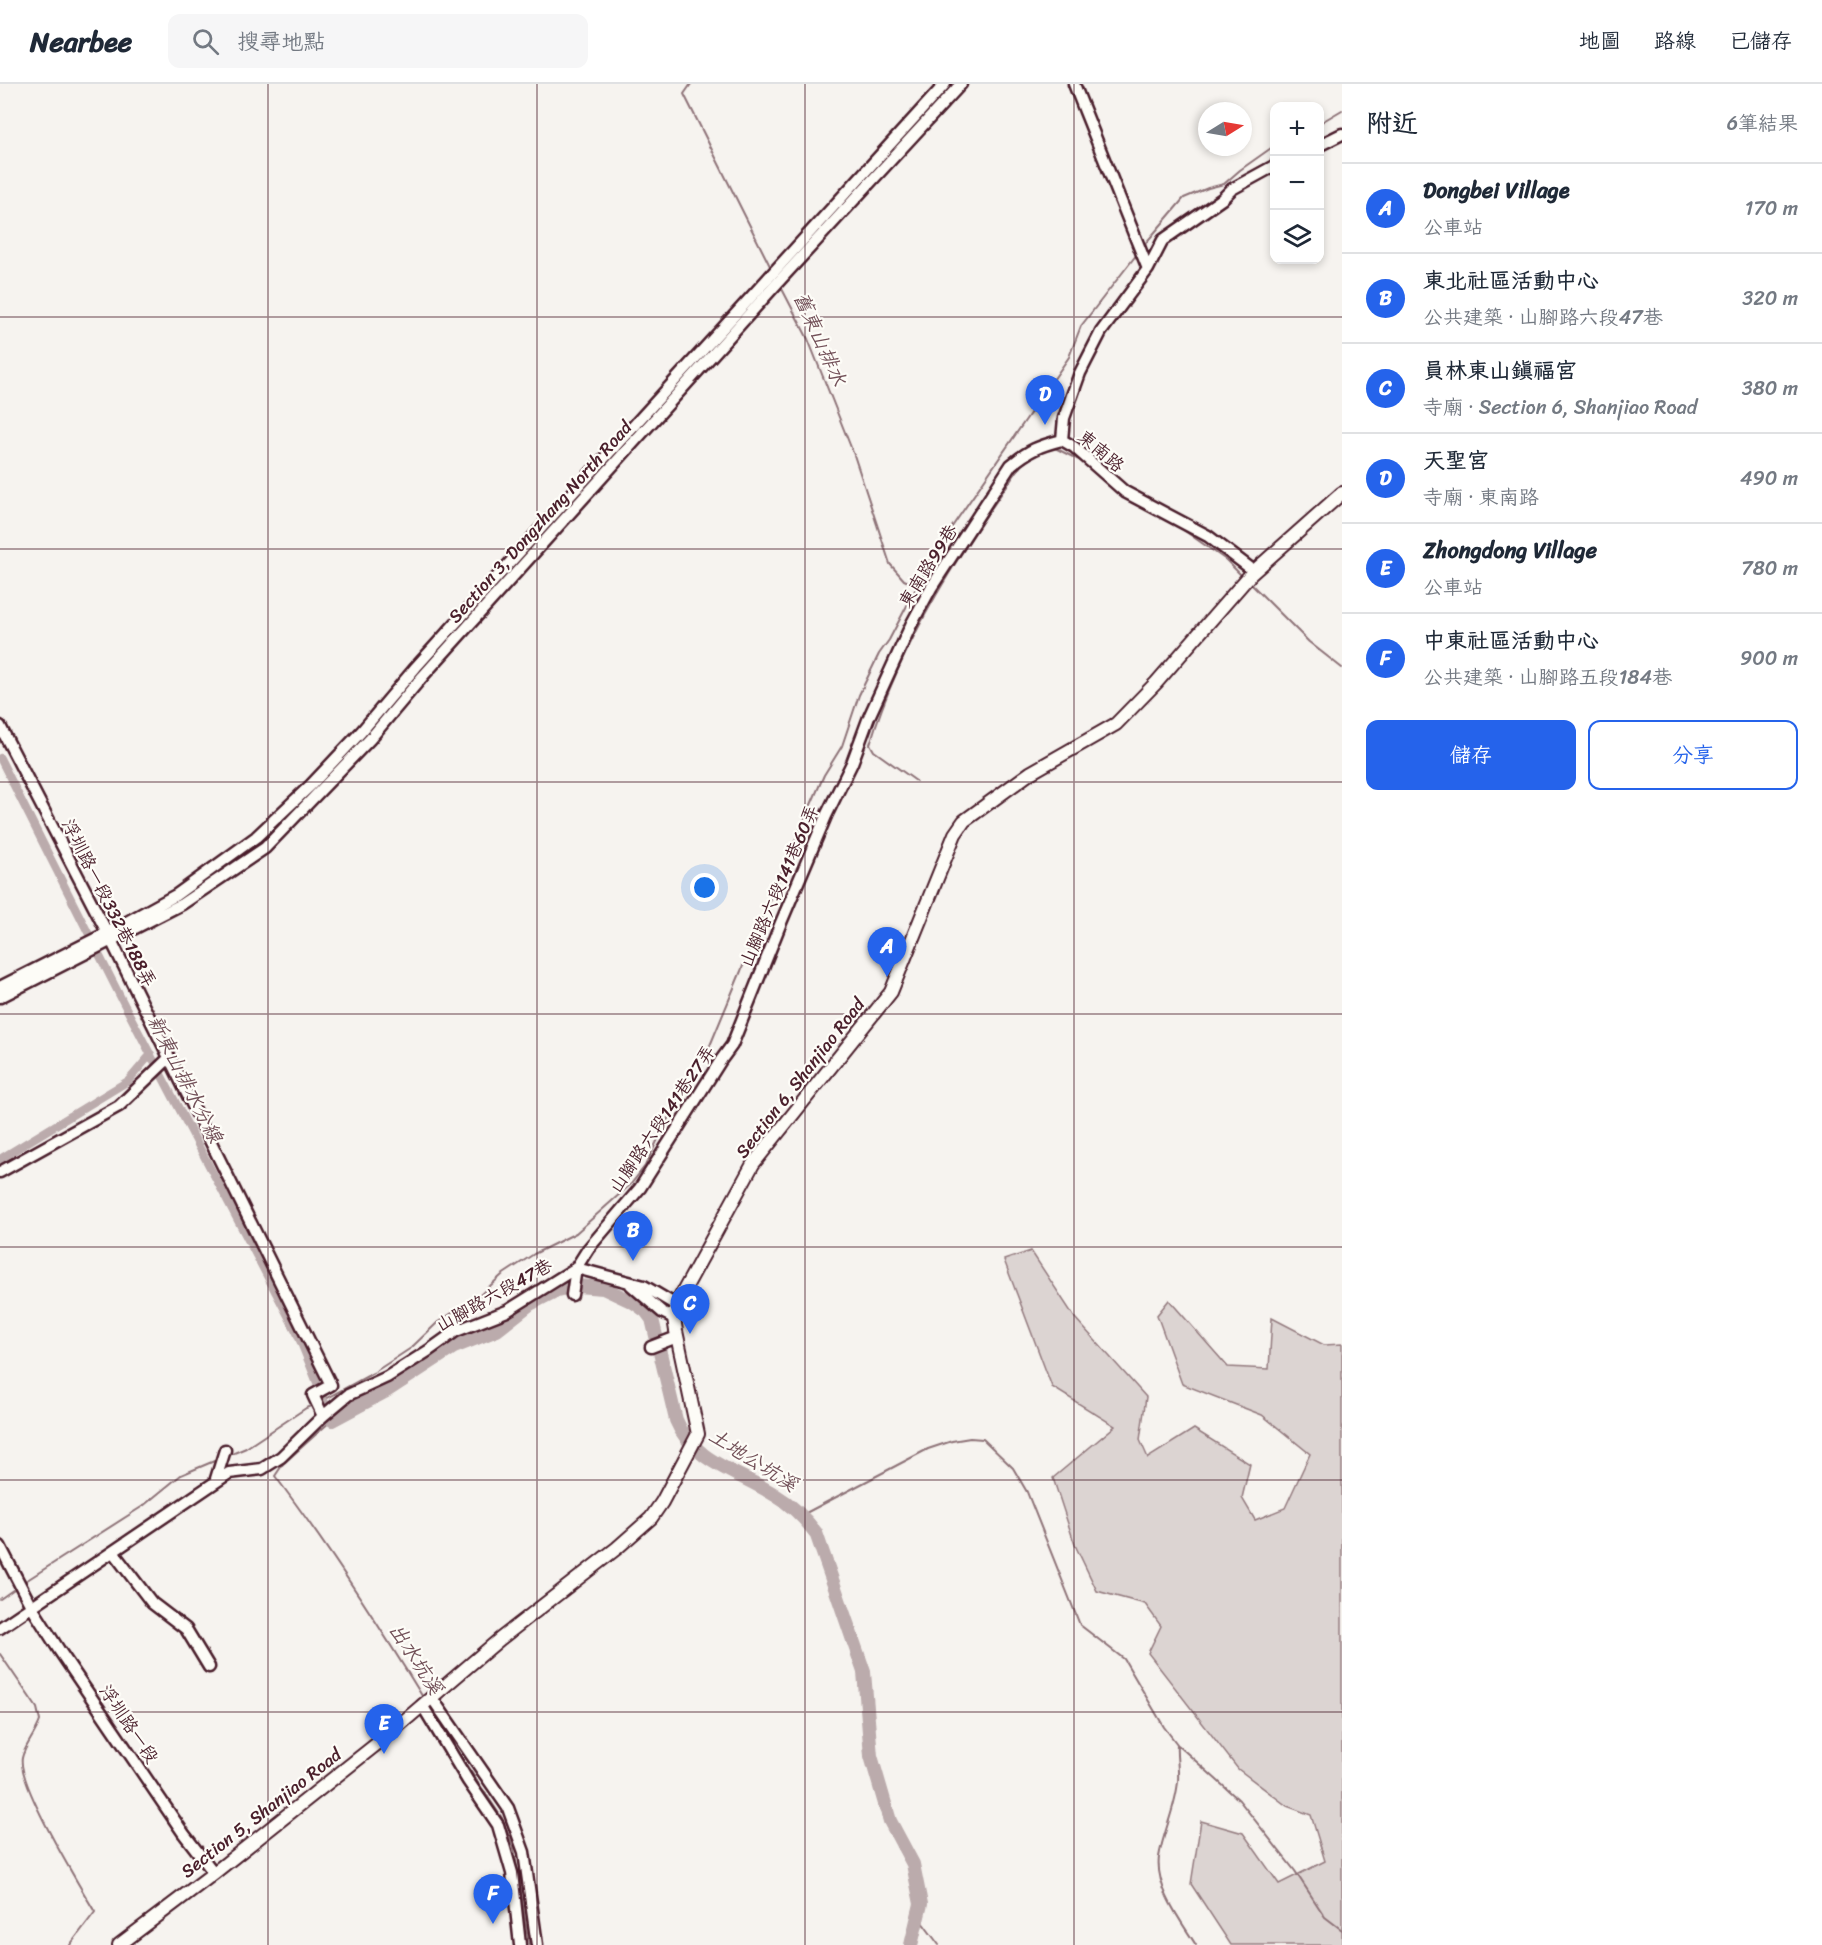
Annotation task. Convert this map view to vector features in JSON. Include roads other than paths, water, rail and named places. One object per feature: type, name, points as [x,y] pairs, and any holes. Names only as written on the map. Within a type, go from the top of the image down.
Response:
[{"type":"main road","name":"Section 6, Shanjiao Road","points":[[675,1311],[753,1164],[891,992],[951,844],[964,821],[1030,773],[1111,728],[1156,683],[1252,573],[1342,493]]},
{"type":"main road","points":[[675,1311],[677,1337]]},
{"type":"main road","name":"Section 5, Shanjiao Road","points":[[119,1945],[383,1739],[500,1639],[617,1548],[651,1518],[698,1434],[677,1337]]},
{"type":"street","name":"Section 3, Dongzhang North Road","points":[[109,937],[176,895],[247,844],[311,785],[361,732],[416,667],[588,476],[945,84]]},
{"type":"street","name":"Section 3, Dongzhang North Road","points":[[109,937],[182,904],[265,848],[370,739],[423,676],[765,296],[961,84]]},
{"type":"street","points":[[1074,84],[1148,269]]},
{"type":"street","points":[[1324,143],[1342,135]]},
{"type":"street","name":"東南路","points":[[1252,573],[1208,536],[1125,492],[1074,447],[1062,440],[1064,418],[1080,373],[1101,332],[1148,269],[1163,240],[1222,199],[1232,189],[1270,169]]},
{"type":"street","name":"東南路99巷","points":[[861,742],[869,717],[910,625],[931,588],[1011,465],[1035,447],[1062,440]]},
{"type":"street","name":"浮圳路一段332巷188弄","points":[[0,726],[109,937],[332,1385],[313,1395],[323,1416]]},
{"type":"street","name":"山腳路六段141巷60弄","points":[[732,1045],[826,816],[861,742]]},
{"type":"street","points":[[0,987],[109,937]]},
{"type":"street","points":[[0,997],[87,948]]},
{"type":"street","name":"山腳路六段141巷27弄","points":[[576,1268],[588,1249],[640,1188],[732,1045]]},
{"type":"street","points":[[0,1172],[120,1106],[169,1058]]},
{"type":"street","points":[[572,1295],[576,1268]]},
{"type":"street","name":"山腳路六段47巷","points":[[0,1628],[229,1473],[262,1469],[281,1457],[348,1395],[387,1377],[428,1352],[456,1331],[507,1311],[576,1268],[644,1286],[675,1311]]},
{"type":"street","points":[[651,1347],[677,1337]]},
{"type":"street","points":[[215,1482],[225,1450]]},
{"type":"street","name":"浮圳路一段","points":[[0,1546],[31,1606],[59,1650],[184,1834],[214,1873]]},
{"type":"street","points":[[113,1552],[152,1603],[186,1629],[209,1667]]},
{"type":"street","points":[[427,1702],[468,1780],[498,1825],[512,1873],[520,1945]]},
{"type":"street","points":[[427,1702],[512,1816],[524,1852],[537,1945]]},
{"type":"waterway","name":"舊東山排水","points":[[691,84],[684,94],[772,270]]},
{"type":"waterway","points":[[1324,121],[1342,110]]},
{"type":"waterway","points":[[1144,245],[1184,198],[1224,184],[1270,149]]},
{"type":"waterway","points":[[320,1402],[373,1373],[411,1348],[438,1322],[480,1295],[502,1275],[534,1254],[576,1233],[631,1184],[645,1166],[691,1071],[709,1048],[764,912],[824,775],[842,746],[859,695],[879,654],[889,640],[936,550],[1069,357],[1081,326],[1137,254]]},
{"type":"waterway","name":"舊東山排水","points":[[780,285],[808,339],[854,455],[890,564],[904,580],[926,590]]},
{"type":"waterway","points":[[1053,447],[1085,463]]},
{"type":"waterway","points":[[916,781],[874,751],[870,744],[898,669],[916,632],[956,561],[1025,460]]},
{"type":"waterway","points":[[1172,522],[1226,560],[1243,577]]},
{"type":"waterway","points":[[1250,583],[1309,642],[1342,668]]},
{"type":"waterway","name":"新東山排水分線","points":[[0,758],[124,1004],[297,1333],[332,1420]]},
{"type":"waterway","points":[[0,1159],[128,1081],[151,1054]]},
{"type":"waterway","name":"土地公坑溪","points":[[332,1420],[388,1390],[454,1347],[497,1330],[530,1304],[557,1290],[577,1286],[603,1288],[635,1303],[646,1311],[652,1319],[676,1420],[684,1434],[694,1446],[718,1465],[787,1503],[816,1533],[864,1672],[871,1756],[890,1821],[913,1864],[921,1904],[911,1945]]},
{"type":"waterway","points":[[227,1456],[246,1448],[315,1404]]},
{"type":"waterway","name":"出水坑溪","points":[[332,1420],[283,1464],[275,1476],[352,1585],[424,1699]]},
{"type":"waterway","points":[[802,1515],[928,1449],[952,1441],[970,1438],[983,1439],[1013,1468],[1027,1492],[1080,1625],[1124,1659],[1164,1727],[1177,1744],[1177,1791],[1161,1848],[1159,1869],[1170,1904],[1196,1945]]},
{"type":"waterway","points":[[24,1582],[143,1506],[181,1475],[219,1459]]},
{"type":"waterway","points":[[0,1599],[17,1587]]},
{"type":"waterway","points":[[0,1654],[37,1708],[40,1721],[22,1758],[23,1771],[29,1789],[51,1835],[95,1912],[70,1945]]},
{"type":"waterway","name":"出水坑溪","points":[[451,1742],[502,1818],[514,1848],[529,1945]]},
{"type":"waterway","points":[[1178,1745],[1239,1800],[1295,1871],[1325,1917],[1342,1930]]},
{"type":"waterway","points":[[919,1918],[939,1945]]},
{"type":"place","name":"天聖宮","points":[[1045,425]]},
{"type":"place","name":"Dongbei Village","points":[[887,977]]},
{"type":"place","name":"東北社區活動中心","points":[[633,1261]]},
{"type":"place","name":"員林東山鎮福宮","points":[[690,1334]]},
{"type":"place","name":"Zhongdong Village","points":[[384,1754]]},
{"type":"place","name":"中東社區活動中心","points":[[493,1924]]}]
